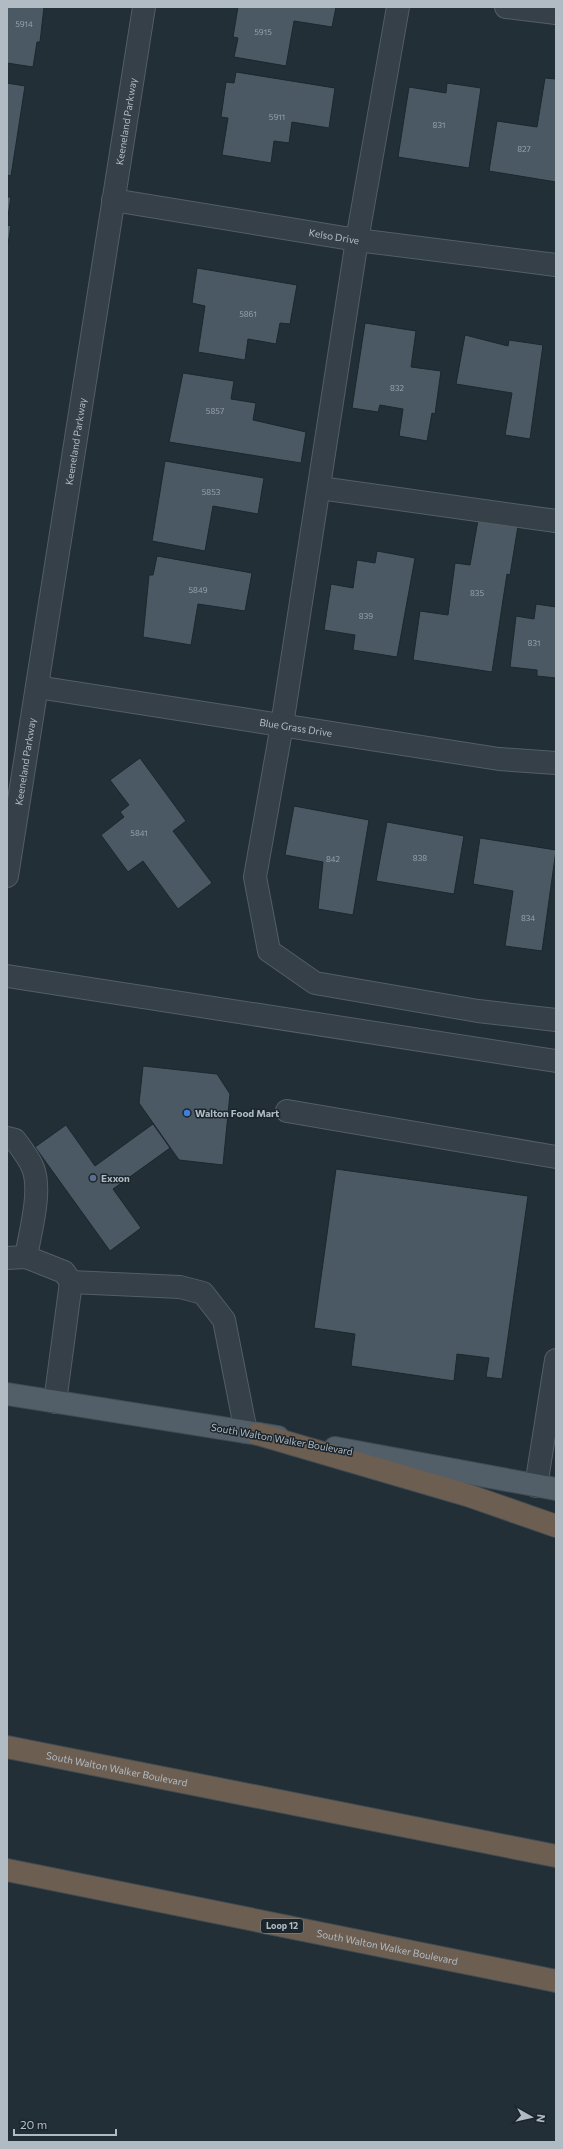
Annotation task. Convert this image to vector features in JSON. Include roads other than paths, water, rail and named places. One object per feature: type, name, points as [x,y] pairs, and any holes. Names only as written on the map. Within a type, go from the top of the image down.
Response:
[{"type":"highway","points":[[252,1433],[470,1496],[556,1526]]},
{"type":"highway","name":"South Walton Walker Boulevard","points":[[7,1747],[556,1856]]},
{"type":"highway","name":"South Walton Walker Boulevard","points":[[7,1870],[556,1981]]},
{"type":"main road","name":"South Walton Walker Boulevard","points":[[7,1394],[252,1433],[546,1487]]},
{"type":"street","name":"Keeneland Parkway","points":[[7,876],[144,7]]},
{"type":"street","points":[[398,7],[357,240],[320,488],[282,725],[255,877],[269,951],[315,983],[478,1011],[556,1020]]},
{"type":"street","points":[[506,7],[556,13]]},
{"type":"street","name":"Kelso Drive","points":[[113,200],[357,240],[556,265]]},
{"type":"street","points":[[320,488],[556,521]]},
{"type":"street","name":"Blue Grass Drive","points":[[37,687],[499,759],[556,763]]},
{"type":"street","points":[[7,976],[556,1061]]},
{"type":"street","points":[[286,1112],[556,1157]]},
{"type":"street","points":[[7,1138],[15,1140],[24,1152],[33,1170],[36,1193],[16,1257],[64,1272],[71,1282],[55,1402]]},
{"type":"street","points":[[71,1282],[180,1287],[203,1293],[224,1320],[252,1433]]},
{"type":"street","points":[[546,1487],[556,1360]]},
{"type":"place","name":"Walton Food Mart","points":[[187,1113]]},
{"type":"place","name":"Exxon","points":[[93,1178]]}]
